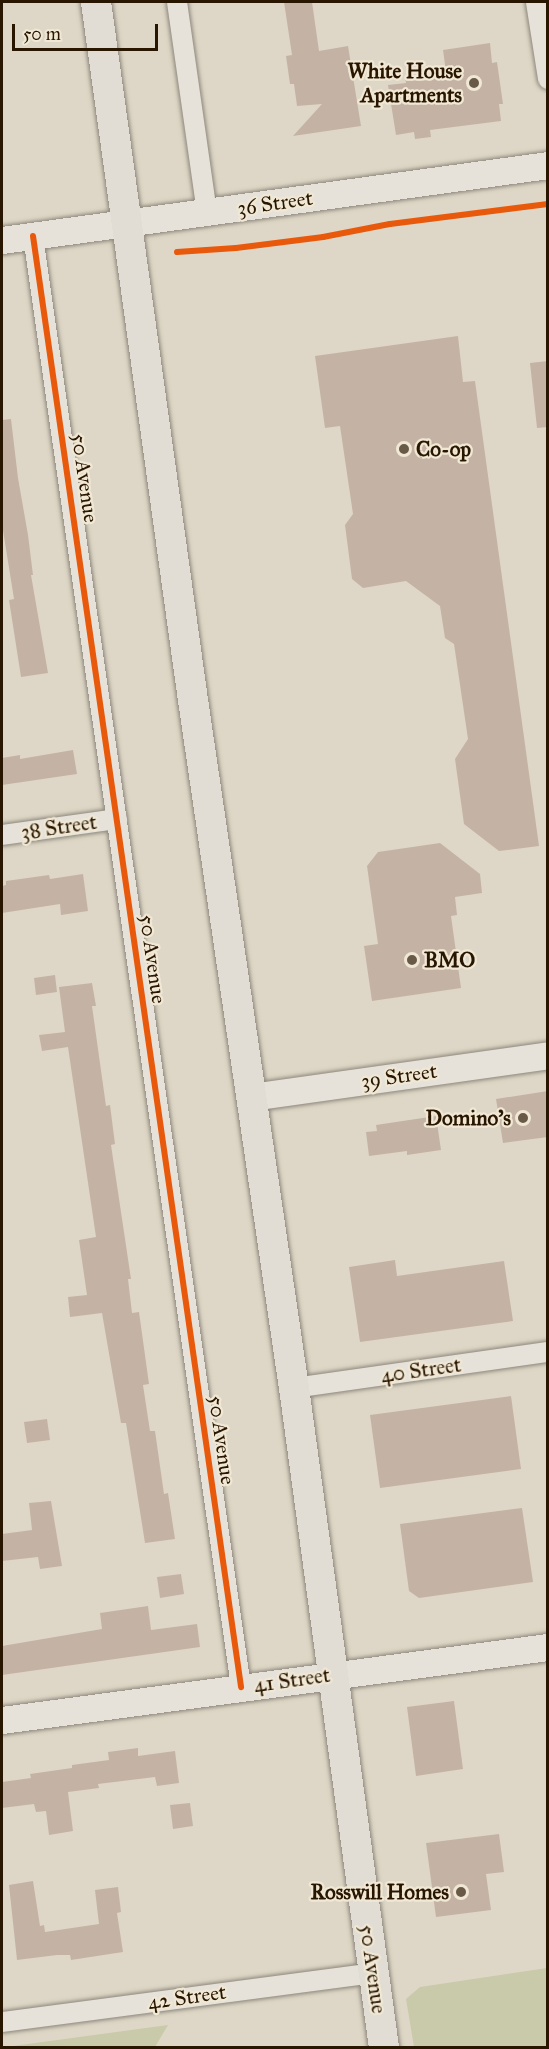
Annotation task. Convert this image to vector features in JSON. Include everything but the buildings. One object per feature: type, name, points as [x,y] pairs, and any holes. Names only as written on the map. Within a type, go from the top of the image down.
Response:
[{"type":"main road","name":"50 Avenue","points":[[96,2],[294,1388],[384,2048]]},
{"type":"street","points":[[177,2],[207,212]]},
{"type":"street","points":[[536,2],[548,79]]},
{"type":"street","name":"36 Street","points":[[2,240],[548,165]]},
{"type":"street","name":"50 Avenue","points":[[33,236],[241,1687]]},
{"type":"street","name":"38 Street","points":[[2,835],[117,819]]},
{"type":"street","name":"39 Street","points":[[251,1097],[548,1055]]},
{"type":"street","name":"40 Street","points":[[294,1388],[548,1352]]},
{"type":"street","name":"41 Street","points":[[2,1720],[548,1647]]},
{"type":"street","name":"42 Street","points":[[2,2022],[374,1973]]},
{"type":"green space","points":[[547,1968],[547,2047],[414,2047],[406,1999],[420,1987]]},
{"type":"green space","points":[[168,2025],[155,2047],[13,2046]]},
{"type":"cycle path","points":[[177,252],[236,248],[323,237],[390,224],[548,204]]},
{"type":"cycle path","points":[[33,236],[241,1687]]},
{"type":"place","name":"White House Apartments","points":[[474,83]]},
{"type":"place","name":"Co-op","points":[[404,449]]},
{"type":"place","name":"BMO","points":[[412,960]]},
{"type":"place","name":"Domino's","points":[[523,1118]]},
{"type":"place","name":"Rosswill Homes","points":[[461,1892]]}]
